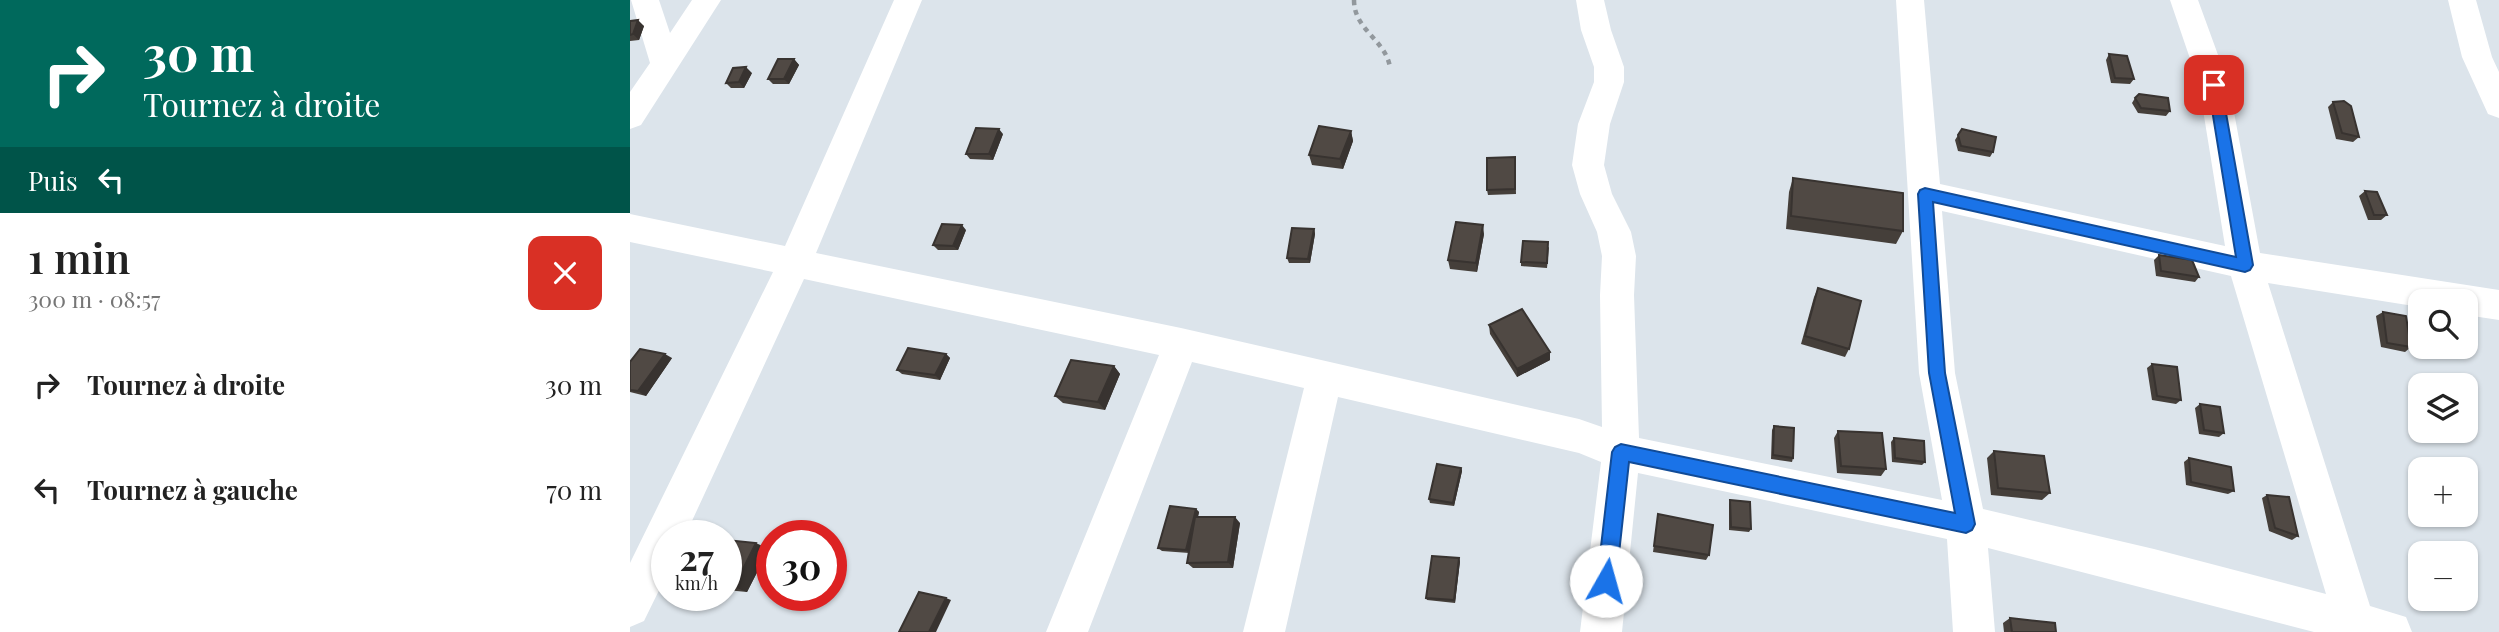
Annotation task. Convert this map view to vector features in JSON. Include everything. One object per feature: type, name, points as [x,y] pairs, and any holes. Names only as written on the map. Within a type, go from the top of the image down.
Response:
[{"type":"street","points":[[645,0],[665,64]]},
{"type":"street","points":[[630,117],[707,0]]},
{"type":"street","points":[[630,607],[795,263],[908,0]]},
{"type":"street","points":[[1590,0],[1596,30],[1609,67],[1609,82],[1594,124],[1588,165],[1614,233],[1619,256],[1617,295],[1621,452],[1601,632]]},
{"type":"street","points":[[1910,0],[1937,373],[1966,524],[1973,632]]},
{"type":"street","points":[[2184,0],[2214,85],[2245,265],[2357,628]]},
{"type":"street","points":[[2462,0],[2477,57],[2499,106]]},
{"type":"street","points":[[1925,194],[2245,265],[2499,305]]},
{"type":"street","points":[[630,228],[1181,344],[1579,436],[1621,452],[1966,524],[2154,569],[2357,628],[2391,632]]},
{"type":"street","points":[[1067,632],[1181,344]]},
{"type":"street","points":[[1264,632],[1324,379]]},
{"type":"path","points":[[1354,0],[1358,21],[1364,32],[1386,51],[1390,67]]},
{"type":"building","points":[[638,20],[633,34],[630,35],[630,21]]},
{"type":"building","points":[[2109,54],[2127,56],[2134,79],[2115,78]]},
{"type":"building","points":[[778,59],[794,59],[784,79],[768,79]]},
{"type":"building","points":[[746,67],[739,82],[726,83],[733,68]]},
{"type":"building","points":[[2139,94],[2168,98],[2170,111],[2141,108],[2135,98]]},
{"type":"building","points":[[2344,101],[2351,106],[2359,137],[2342,133],[2333,102]]},
{"type":"building","points":[[1319,126],[1351,131],[1340,159],[1309,155]]},
{"type":"building","points":[[976,128],[999,129],[989,154],[966,154]]},
{"type":"building","points":[[1962,129],[1996,137],[1993,152],[1961,146],[1958,135]]},
{"type":"building","points":[[1515,157],[1515,189],[1487,190],[1487,158]]},
{"type":"building","points":[[1793,178],[1903,193],[1903,231],[1791,216]]},
{"type":"building","points":[[2365,191],[2377,192],[2387,215],[2374,215]]},
{"type":"building","points":[[1456,222],[1483,225],[1476,263],[1448,260]]},
{"type":"building","points":[[942,224],[962,225],[953,246],[933,245]]},
{"type":"building","points":[[1292,228],[1314,229],[1308,259],[1287,258]]},
{"type":"building","points":[[1523,241],[1548,242],[1547,263],[1521,262]]},
{"type":"building","points":[[2159,255],[2192,260],[2199,277],[2161,271]]},
{"type":"building","points":[[1818,288],[1861,301],[1849,349],[1805,336]]},
{"type":"building","points":[[1522,309],[1550,352],[1517,369],[1489,325]]},
{"type":"building","points":[[2383,312],[2406,316],[2408,346],[2387,343]]},
{"type":"building","points":[[908,348],[946,354],[935,375],[897,370]]},
{"type":"building","points":[[640,349],[665,354],[638,391],[630,390],[630,362]]},
{"type":"building","points":[[1071,360],[1114,366],[1098,402],[1055,396]]},
{"type":"building","points":[[2152,364],[2177,367],[2181,400],[2157,396]]},
{"type":"building","points":[[2200,404],[2220,407],[2224,433],[2204,430]]},
{"type":"building","points":[[1774,426],[1794,428],[1793,458],[1773,455]]},
{"type":"building","points":[[1838,431],[1882,433],[1886,469],[1841,466]]},
{"type":"building","points":[[1894,438],[1924,441],[1925,462],[1895,458]]},
{"type":"building","points":[[1994,451],[2044,456],[2050,493],[1998,488]]},
{"type":"building","points":[[2189,458],[2231,467],[2234,491],[2191,482]]},
{"type":"building","points":[[1437,464],[1461,468],[1453,503],[1429,499]]},
{"type":"building","points":[[2267,495],[2289,497],[2298,536],[2275,528]]},
{"type":"building","points":[[1730,500],[1750,502],[1751,529],[1731,527]]},
{"type":"building","points":[[1170,506],[1196,509],[1186,550],[1158,548]]},
{"type":"building","points":[[1658,514],[1713,525],[1709,555],[1654,546]]},
{"type":"building","points":[[1195,517],[1235,517],[1228,562],[1187,563]]},
{"type":"building","points":[[742,542],[756,543],[742,571]]},
{"type":"building","points":[[1432,556],[1459,558],[1454,600],[1426,598]]},
{"type":"building","points":[[919,592],[946,598],[929,632],[899,632]]},
{"type":"building","points":[[2010,618],[2055,623],[2056,632],[2012,632]]},
{"type":"route","points":[[1606,581],[1621,452],[1966,524],[1937,373],[1925,194],[2245,265],[2214,85]]}]
